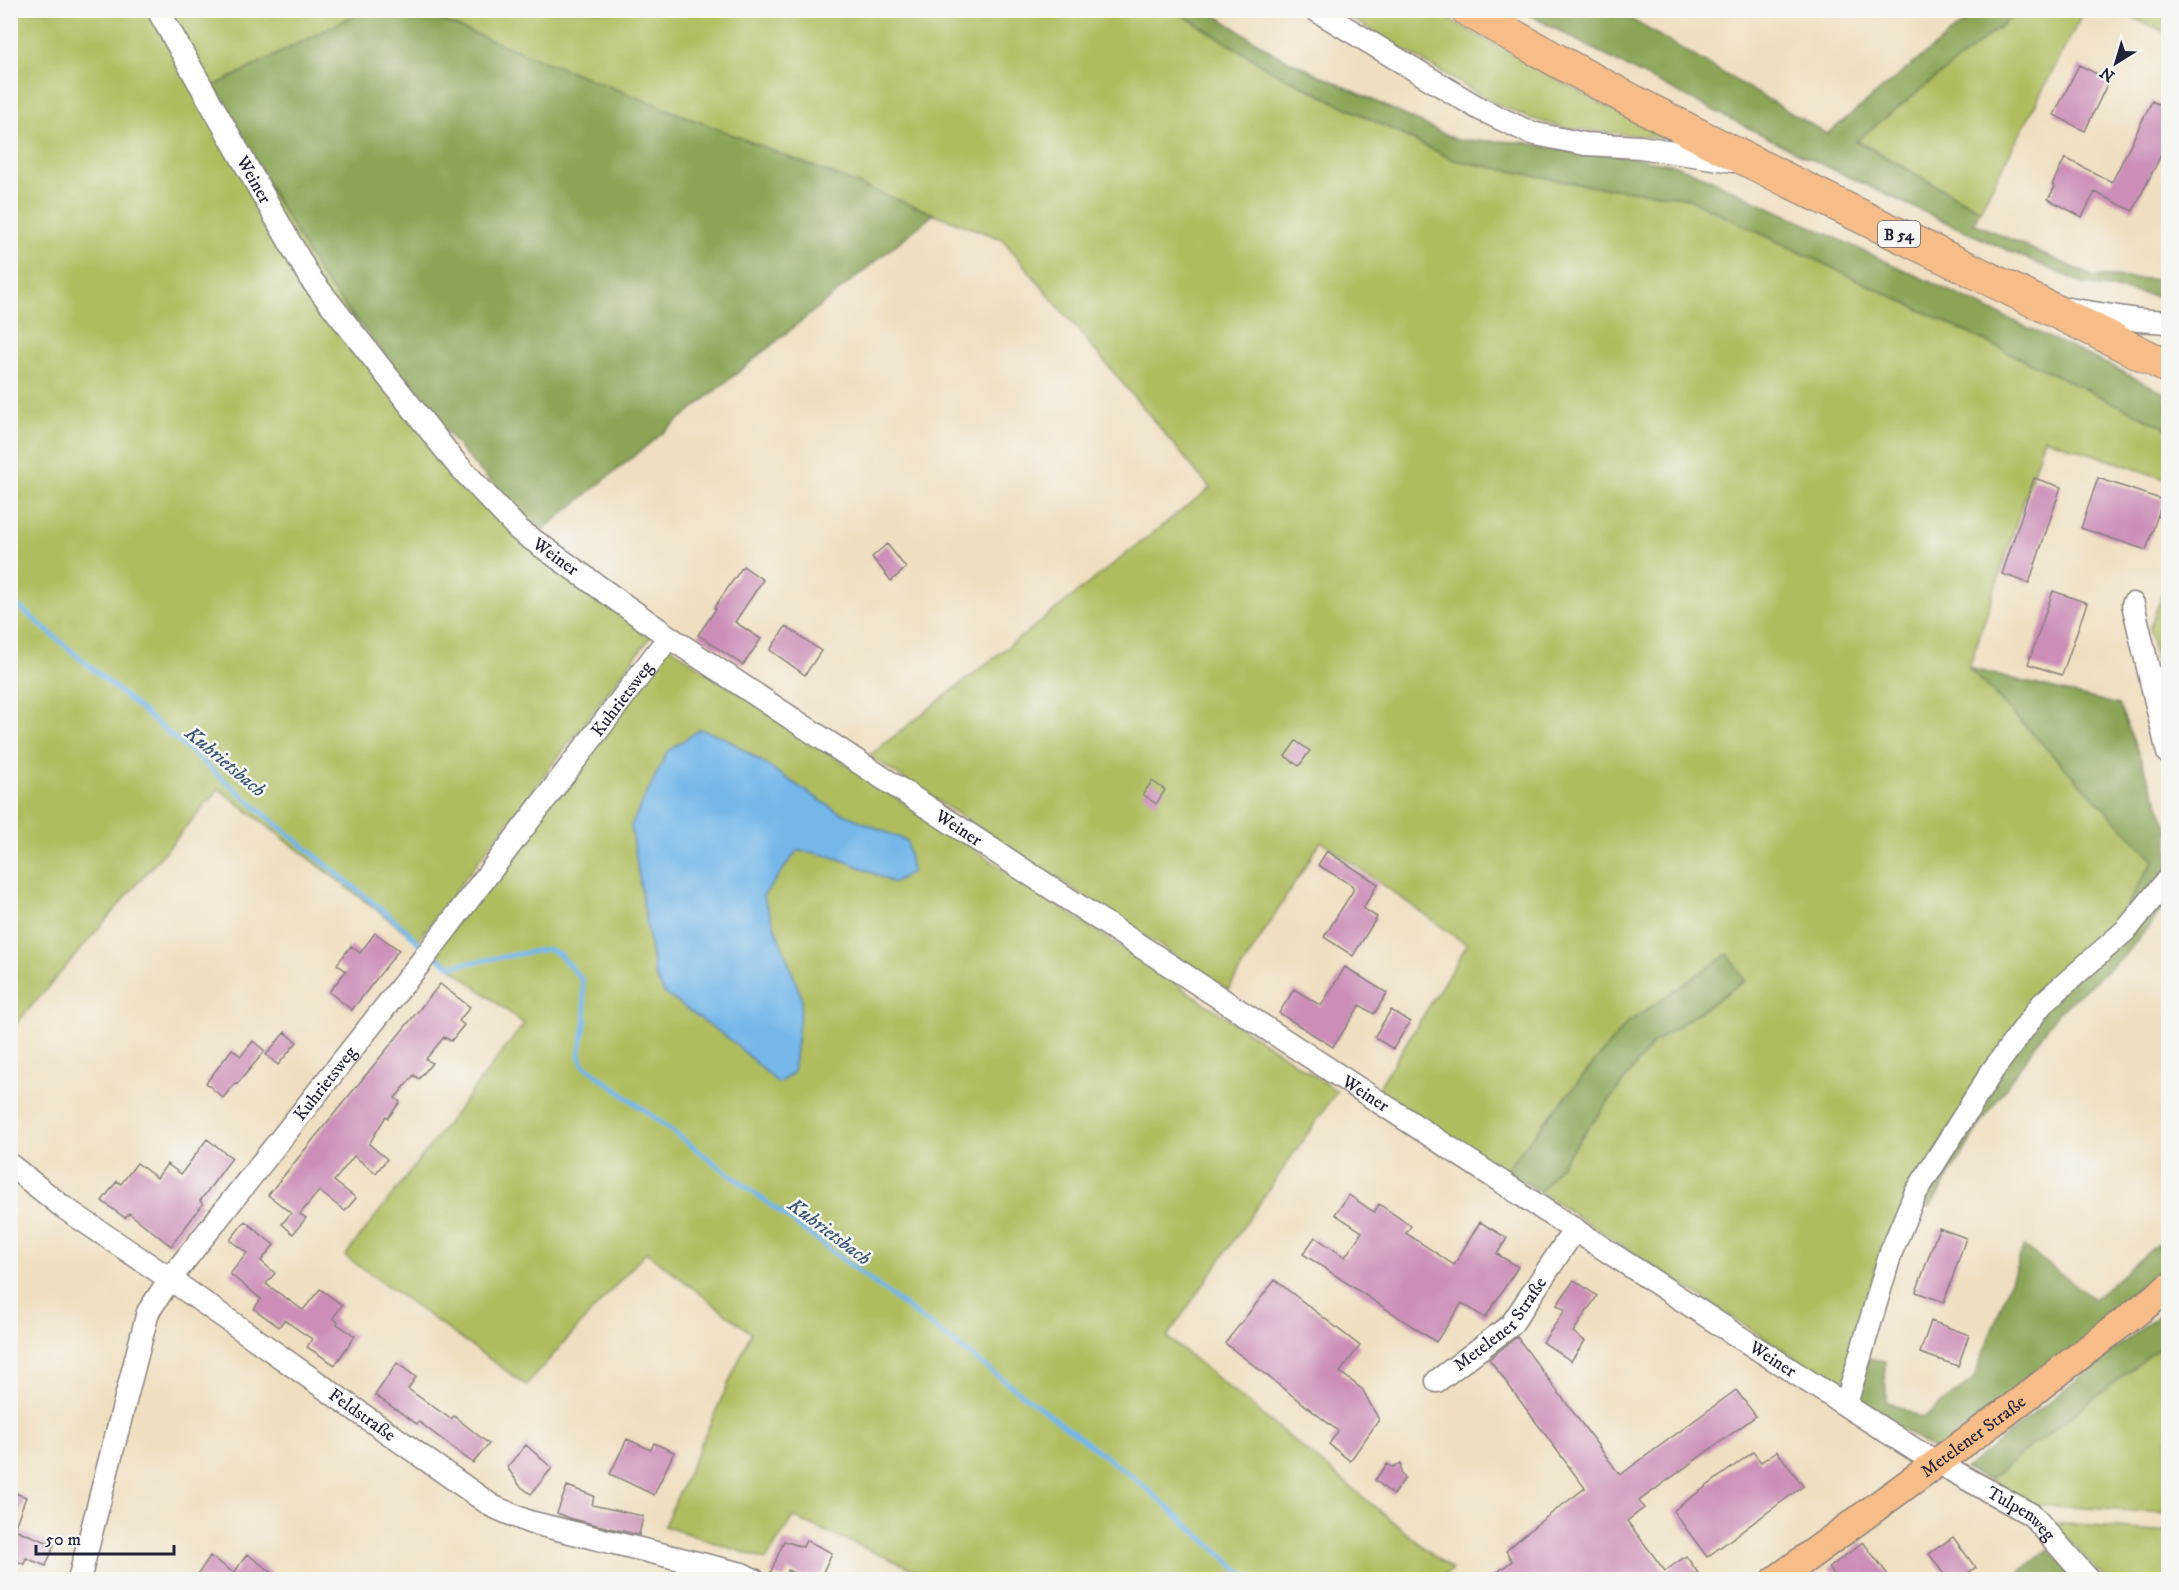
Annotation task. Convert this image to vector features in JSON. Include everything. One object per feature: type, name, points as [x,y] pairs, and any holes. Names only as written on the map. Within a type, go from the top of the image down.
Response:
[{"type":"highway","name":"B 54","points":[[1468,10],[1579,73],[1753,164],[2169,367]]},
{"type":"main road","name":"Metelener Straße","points":[[1776,1580],[2063,1370],[2169,1288]]},
{"type":"street","name":"Weiner","points":[[158,10],[310,278],[455,462],[519,530],[669,637],[1575,1229],[1938,1462]]},
{"type":"street","points":[[1316,10],[1480,109],[1531,133],[1585,144],[1640,147],[1753,164]]},
{"type":"street","points":[[2045,305],[2138,320],[2169,322]]},
{"type":"street","points":[[2133,604],[2169,753]]},
{"type":"street","name":"Kuhrietsweg","points":[[79,1580],[148,1312],[170,1279],[424,958],[669,637]]},
{"type":"street","points":[[1846,1404],[1891,1252],[1915,1194],[1993,1070],[2042,1004],[2127,929],[2169,879]]},
{"type":"street","name":"Feldstraße","points":[[10,1165],[63,1207],[170,1279],[492,1506],[529,1522],[742,1574],[754,1580]]},
{"type":"street","name":"Metelener Straße","points":[[1437,1381],[1511,1325],[1575,1229]]},
{"type":"street","name":"Tulpenweg","points":[[1938,1462],[2032,1515],[2090,1580]]},
{"type":"green space","points":[[11,11],[153,11],[453,473],[651,636],[417,941],[219,789],[11,1030]]},
{"type":"green space","points":[[171,11],[363,11],[212,87]]},
{"type":"green space","points":[[363,11],[417,11],[934,214],[540,532],[467,457],[320,275],[212,87]]},
{"type":"green space","points":[[417,11],[1176,11],[1272,71],[1454,160],[1589,186],[1685,197],[2168,429],[2168,480],[2044,438],[1969,668],[2154,860],[2118,920],[2038,994],[1881,1248],[1843,1389],[1540,1192],[1652,1044],[1745,981],[1728,954],[1627,1023],[1505,1170],[1377,1090],[1467,945],[1321,841],[1228,990],[869,756],[1210,488],[1002,239]]},
{"type":"green space","points":[[1176,11],[1209,11],[1275,54],[1457,140],[1523,142],[1573,152],[1616,155],[1676,165],[1707,178],[2168,395],[2168,429],[1685,197],[1589,186],[1454,160],[1272,71]]},
{"type":"green space","points":[[1339,11],[1435,11],[1604,105],[1665,136],[1660,138],[1565,128],[1530,118],[1494,103]]},
{"type":"green space","points":[[1522,11],[1617,11],[1827,134],[1978,11],[2020,11],[1856,141],[1980,210],[1974,223],[2092,276],[2168,280],[2168,298],[2084,284],[1971,234],[1800,154]]},
{"type":"green space","points":[[2020,11],[2084,11],[1980,210],[1856,140]]},
{"type":"green space","points":[[2117,11],[2168,11],[2168,33]]},
{"type":"green space","points":[[2168,579],[2168,708],[2149,629]]},
{"type":"green space","points":[[668,646],[1337,1091],[1167,1337],[1452,1570],[1436,1580],[936,1579],[793,1517],[766,1560],[664,1526],[751,1333],[646,1252],[526,1385],[345,1256],[524,1024],[433,954]]},
{"type":"green space","points":[[1969,668],[2119,705],[2168,827],[2168,903],[2127,953],[2056,1015],[1982,1122],[1930,1207],[1904,1199],[2038,994],[2118,920],[2154,860]]},
{"type":"green space","points":[[1728,954],[1745,980],[1652,1044],[1540,1192],[1505,1170],[1627,1023]]},
{"type":"green space","points":[[2168,1235],[2168,1273],[2128,1307],[1935,1451],[1858,1399],[1869,1358],[1885,1361],[1886,1401],[1922,1418],[1973,1380],[2024,1246],[2094,1299]]},
{"type":"green space","points":[[2168,1307],[2168,1341],[1988,1480],[1965,1469]]},
{"type":"green space","points":[[2168,1341],[2168,1513],[2036,1505],[1988,1480]]},
{"type":"green space","points":[[2053,1523],[2168,1532],[2168,1579],[2106,1579]]},
{"type":"green space","points":[[2049,1549],[2078,1580],[2009,1580]]},
{"type":"water","points":[[700,729],[724,737],[835,810],[907,841],[912,872],[893,883],[822,854],[797,851],[763,896],[802,998],[793,1073],[778,1083],[732,1041],[664,993],[655,976],[631,826],[667,752]]},
{"type":"building","points":[[2079,65],[2109,80],[2085,131],[2054,115]]},
{"type":"building","points":[[2152,101],[2169,110],[2169,154],[2163,151],[2133,211],[2095,192],[2082,217],[2048,199],[2055,187],[2052,185],[2065,158],[2112,182]]},
{"type":"building","points":[[2034,478],[2061,487],[2029,583],[2002,574]]},
{"type":"building","points":[[2098,478],[2163,500],[2146,550],[2081,528]]},
{"type":"building","points":[[887,544],[906,568],[891,581],[872,557]]},
{"type":"building","points":[[743,566],[763,580],[735,622],[761,639],[743,665],[698,635]]},
{"type":"building","points":[[2053,591],[2087,603],[2062,675],[2028,664]]},
{"type":"building","points":[[786,626],[821,651],[805,675],[770,650]]},
{"type":"building","points":[[1296,741],[1310,751],[1299,766],[1285,756]]},
{"type":"building","points":[[1152,781],[1165,790],[1156,804],[1143,794]]},
{"type":"building","points":[[1327,851],[1378,884],[1363,908],[1377,917],[1353,956],[1324,937],[1354,889],[1353,886],[1318,865]]},
{"type":"building","points":[[375,933],[399,950],[352,1010],[329,992],[346,971],[337,964],[351,946],[360,953]]},
{"type":"building","points":[[1345,967],[1387,993],[1374,1014],[1360,1005],[1333,1047],[1279,1013],[1294,989],[1321,1006]]},
{"type":"building","points":[[440,984],[470,1007],[459,1021],[464,1025],[451,1041],[444,1037],[426,1059],[432,1063],[419,1079],[414,1075],[395,1098],[400,1102],[388,1118],[386,1116],[369,1144],[387,1159],[376,1173],[354,1156],[334,1181],[356,1198],[345,1211],[319,1191],[300,1214],[306,1218],[293,1234],[282,1224],[291,1213],[268,1195]]},
{"type":"building","points":[[1391,1010],[1410,1022],[1393,1049],[1374,1037]]},
{"type":"building","points":[[285,1032],[297,1042],[278,1065],[266,1055]]},
{"type":"building","points":[[253,1041],[265,1051],[223,1098],[206,1083],[232,1049],[241,1056]]},
{"type":"building","points":[[207,1139],[232,1158],[200,1201],[203,1204],[171,1246],[129,1213],[125,1218],[102,1201],[117,1181],[121,1184],[137,1163],[157,1178],[167,1164],[181,1174]]},
{"type":"building","points":[[1349,1195],[1374,1212],[1379,1204],[1411,1226],[1406,1233],[1454,1265],[1480,1222],[1507,1238],[1497,1254],[1518,1267],[1485,1318],[1462,1303],[1436,1342],[1303,1254],[1315,1237],[1345,1257],[1362,1232],[1335,1214]]},
{"type":"building","points":[[245,1221],[274,1245],[261,1261],[275,1273],[266,1284],[303,1310],[320,1289],[342,1305],[333,1318],[338,1322],[337,1324],[355,1336],[335,1365],[307,1347],[312,1339],[284,1320],[279,1327],[254,1309],[261,1299],[230,1274],[247,1253],[230,1240]]},
{"type":"building","points":[[1939,1228],[1966,1238],[1944,1302],[1916,1292]]},
{"type":"building","points":[[1275,1280],[1360,1346],[1340,1372],[1362,1389],[1379,1420],[1350,1461],[1329,1444],[1338,1431],[1225,1343]]},
{"type":"building","points":[[1574,1280],[1597,1296],[1573,1332],[1585,1341],[1571,1361],[1543,1342],[1565,1310],[1557,1305]]},
{"type":"building","points":[[1931,1321],[1969,1335],[1958,1366],[1920,1353]]},
{"type":"building","points":[[1517,1337],[1620,1475],[1736,1390],[1756,1416],[1639,1501],[1644,1508],[1627,1521],[1665,1571],[1686,1556],[1703,1580],[1487,1580],[1512,1561],[1506,1551],[1585,1488],[1489,1359]]},
{"type":"building","points":[[397,1363],[416,1377],[408,1389],[451,1419],[454,1416],[489,1444],[473,1463],[419,1422],[417,1424],[375,1395]]},
{"type":"building","points":[[627,1439],[651,1450],[654,1443],[674,1452],[654,1495],[610,1474]]},
{"type":"building","points":[[526,1445],[552,1468],[531,1494],[520,1486],[507,1467]]},
{"type":"building","points":[[1777,1451],[1803,1486],[1707,1557],[1673,1511],[1753,1452],[1761,1462]]},
{"type":"building","points":[[1387,1464],[1392,1467],[1401,1464],[1401,1474],[1405,1478],[1393,1495],[1375,1480]]},
{"type":"building","points":[[567,1486],[594,1496],[592,1505],[643,1516],[639,1535],[572,1519],[557,1513]]},
{"type":"building","points":[[10,1491],[26,1497],[14,1529],[54,1545],[46,1566],[26,1558],[24,1564],[10,1559]]},
{"type":"building","points":[[1953,1537],[1976,1568],[1960,1580],[1948,1580],[1929,1554]]},
{"type":"building","points":[[806,1540],[832,1553],[819,1580],[807,1580],[788,1570],[785,1579],[770,1574],[784,1541],[803,1547]]},
{"type":"building","points":[[1863,1542],[1892,1580],[1838,1580],[1829,1568]]},
{"type":"building","points":[[247,1554],[282,1580],[194,1580],[210,1556],[234,1573]]},
{"type":"waterway","name":"Kuhrietsbach","points":[[10,599],[263,813],[404,928],[422,946]]},
{"type":"waterway","name":"Kuhrietsbach","points":[[438,958],[451,966],[548,949],[559,954],[582,980],[586,1019],[579,1056],[584,1065],[1138,1481],[1250,1580]]}]
